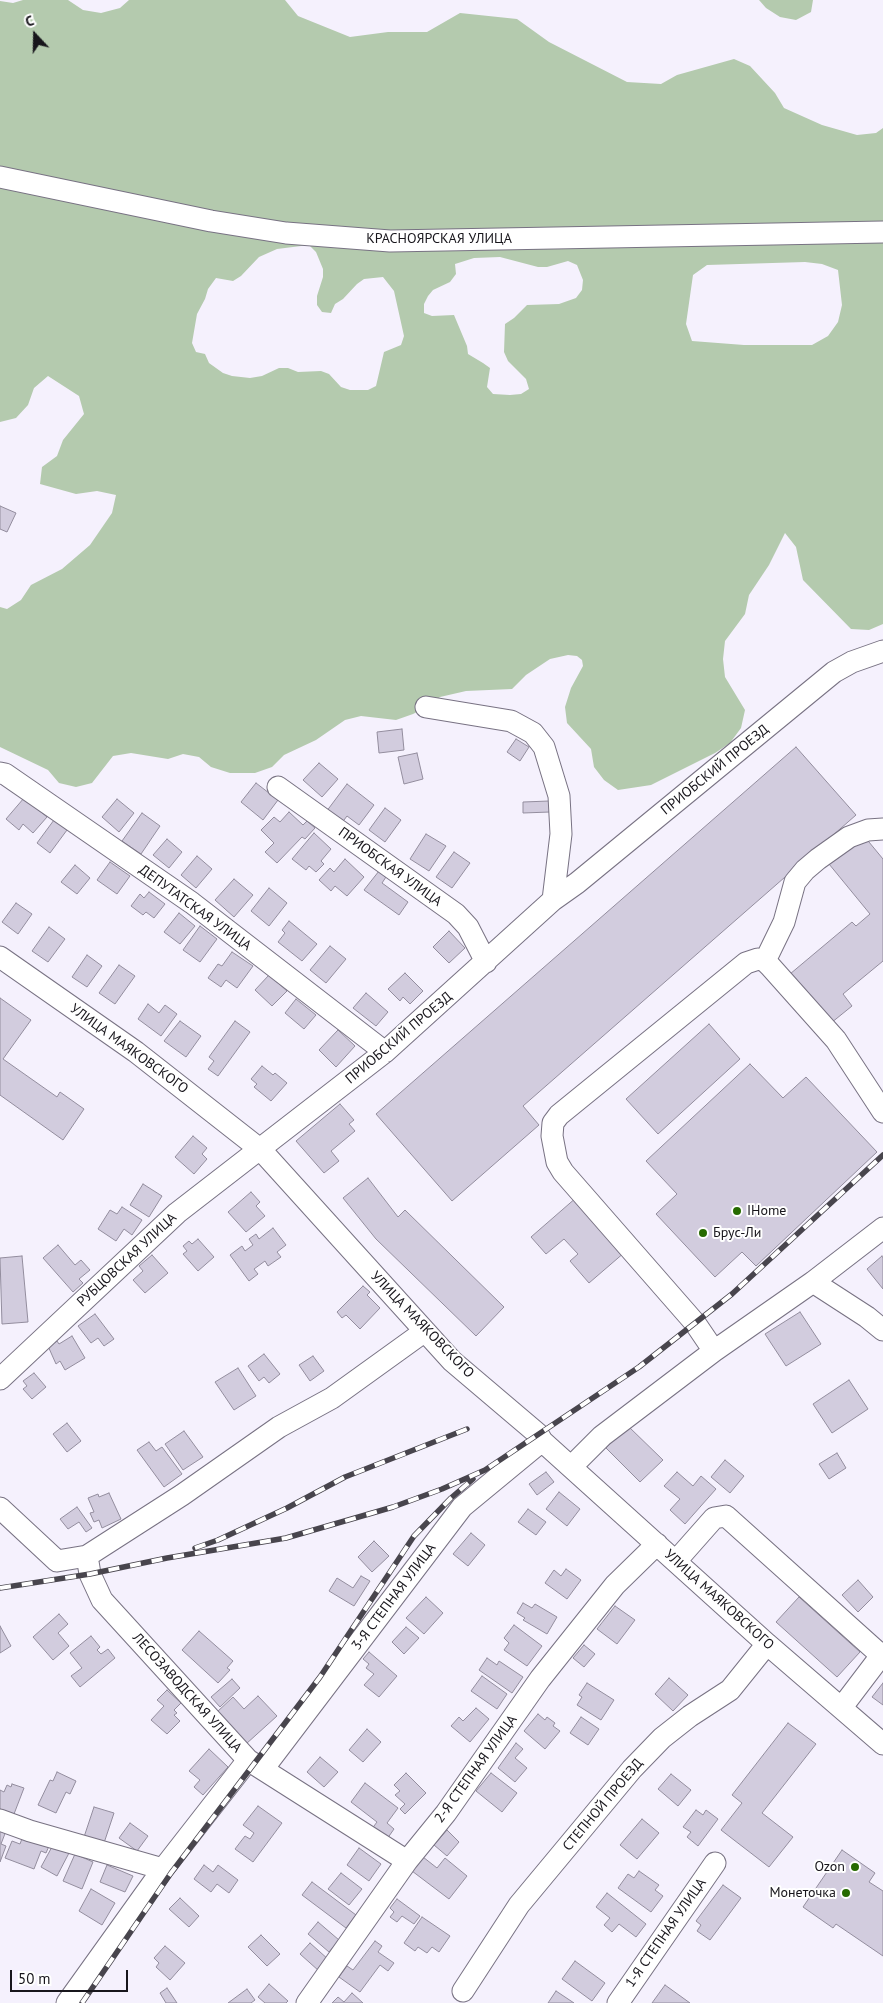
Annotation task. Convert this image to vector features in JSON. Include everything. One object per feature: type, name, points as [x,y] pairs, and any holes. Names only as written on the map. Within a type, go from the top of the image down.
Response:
[{"type":"street","name":"КРАСНОЯРСКАЯ УЛИЦА","points":[[0,177],[211,221],[286,233],[390,242],[883,232]]},
{"type":"street","name":"ПРИОБСКИЙ ПРОЕЗД","points":[[261,1150],[385,1052],[553,900],[578,883],[834,672],[852,662],[883,651]]},
{"type":"street","points":[[426,707],[511,721],[533,733],[544,747],[560,796],[561,834],[553,900]]},
{"type":"street","name":"ДЕПУТАТСКАЯ УЛИЦА","points":[[0,773],[5,774],[192,903],[385,1052]]},
{"type":"street","name":"ПРИОБСКАЯ УЛИЦА","points":[[278,787],[456,914],[468,927],[486,962]]},
{"type":"street","points":[[765,962],[784,922],[795,882],[818,859],[849,837],[868,830],[883,829]]},
{"type":"street","name":"УЛИЦА МАЯКОВСКОГО","points":[[0,957],[136,1052],[261,1150],[452,1361],[538,1434],[542,1441],[767,1644],[883,1744]]},
{"type":"street","points":[[714,1351],[696,1323],[563,1172],[554,1152],[553,1123],[559,1116],[746,964],[758,959],[765,962],[836,1040],[883,1112]]},
{"type":"street","name":"РУБЦОВСКАЯ УЛИЦА","points":[[0,1379],[177,1214],[261,1150]]},
{"type":"street","points":[[571,1467],[602,1436],[714,1351],[813,1282],[883,1228]]},
{"type":"street","points":[[813,1282],[883,1330]]},
{"type":"street","points":[[0,1508],[57,1561],[87,1556],[182,1495],[279,1426],[332,1398],[425,1331]]},
{"type":"street","name":"3-Я СТЕПНАЯ УЛИЦА","points":[[67,2003],[163,1869],[255,1764],[462,1507],[542,1441]]},
{"type":"street","points":[[676,1561],[714,1518],[726,1516],[882,1655],[842,1707]]},
{"type":"street","name":"2-Я СТЕПНАЯ УЛИЦА","points":[[310,2002],[407,1861],[446,1813],[540,1679],[615,1585],[657,1544]]},
{"type":"street","name":"ЛЕСОЗАВОДСКАЯ УЛИЦА","points":[[87,1556],[90,1574],[102,1600],[255,1764],[407,1861]]},
{"type":"street","name":"СТЕПНОЙ ПРОЕЗД","points":[[463,1991],[519,1905],[632,1769],[662,1738],[690,1716],[730,1690],[767,1644]]},
{"type":"street","points":[[0,1820],[30,1831],[163,1869]]},
{"type":"street","name":"1-Я СТЕПНАЯ УЛИЦА","points":[[618,2003],[715,1863]]},
{"type":"green space","points":[[23,0],[68,0],[83,10],[101,13],[120,8],[129,0],[285,0],[298,16],[350,37],[388,32],[427,32],[460,13],[517,19],[549,42],[627,82],[661,84],[677,75],[734,59],[750,66],[775,93],[784,108],[822,125],[857,135],[876,133],[883,128],[883,624],[869,630],[851,629],[803,580],[796,547],[785,533],[769,565],[749,595],[745,614],[725,641],[723,659],[725,677],[745,710],[741,728],[730,743],[715,753],[651,785],[618,790],[604,780],[594,767],[591,749],[567,723],[565,707],[571,688],[583,666],[582,660],[577,656],[568,655],[550,659],[526,675],[512,689],[466,691],[440,697],[427,707],[396,720],[361,716],[345,720],[316,740],[284,755],[272,767],[255,773],[230,773],[211,767],[199,757],[183,754],[168,759],[131,753],[113,756],[92,783],[76,787],[59,783],[48,770],[0,747],[0,607],[7,609],[21,600],[31,585],[62,569],[90,545],[112,513],[116,495],[97,491],[76,494],[40,484],[42,467],[57,456],[63,440],[84,414],[79,396],[48,376],[34,388],[28,405],[16,418],[0,422],[0,1],[13,3]],"holes":[[[309,245],[316,252],[323,269],[323,277],[317,296],[317,305],[322,312],[331,313],[335,304],[364,279],[383,277],[394,291],[404,336],[401,345],[384,352],[376,386],[368,390],[350,390],[341,387],[329,374],[321,371],[298,372],[288,368],[279,368],[262,376],[250,378],[232,376],[223,373],[209,363],[205,354],[196,352],[192,343],[197,314],[208,289],[216,278],[233,281],[241,276],[259,257],[277,249]],[[500,257],[538,267],[547,267],[568,261],[577,265],[583,280],[582,290],[576,298],[559,304],[527,305],[505,324],[504,352],[508,361],[526,379],[529,389],[521,394],[493,394],[487,387],[490,368],[468,354],[467,346],[454,315],[432,316],[424,313],[424,304],[428,296],[433,290],[450,282],[456,274],[455,264],[474,258]],[[805,262],[822,264],[838,270],[842,305],[838,322],[828,336],[812,345],[744,345],[692,341],[686,324],[693,275],[707,265]]]},
{"type":"green space","points":[[759,0],[813,0],[811,12],[796,20],[780,17],[766,8]]},
{"type":"building","points":[[0,506],[16,513],[7,532],[0,529]]},
{"type":"building","points":[[402,729],[404,750],[379,753],[377,732]]},
{"type":"building","points":[[516,739],[529,747],[520,761],[507,752]]},
{"type":"building","points":[[796,747],[856,815],[523,1106],[539,1125],[452,1201],[376,1114]]},
{"type":"building","points":[[417,753],[423,779],[404,784],[398,757]]},
{"type":"building","points":[[319,763],[338,779],[322,797],[303,780]]},
{"type":"building","points":[[256,783],[278,800],[263,820],[241,802]]},
{"type":"building","points":[[347,784],[374,805],[359,825],[347,816],[341,824],[326,812]]},
{"type":"building","points":[[24,798],[47,817],[33,833],[23,824],[19,830],[6,819]]},
{"type":"building","points":[[117,799],[134,813],[119,832],[102,817]]},
{"type":"building","points":[[549,801],[550,812],[523,813],[523,802]]},
{"type":"building","points":[[385,808],[401,820],[385,842],[369,830]]},
{"type":"building","points":[[289,812],[303,825],[307,821],[315,828],[305,839],[302,837],[277,863],[265,852],[274,843],[261,830],[274,817],[280,822]]},
{"type":"building","points":[[142,813],[160,826],[141,854],[122,841]]},
{"type":"building","points":[[54,820],[67,830],[50,853],[37,843]]},
{"type":"building","points":[[314,833],[331,849],[321,861],[324,864],[316,872],[309,866],[306,870],[292,859]]},
{"type":"building","points":[[426,834],[446,846],[429,871],[410,859]]},
{"type":"building","points":[[864,836],[883,859],[883,961],[843,994],[852,1006],[831,1023],[790,974],[852,922],[856,926],[870,914],[829,864]]},
{"type":"building","points":[[167,839],[182,852],[169,868],[153,855]]},
{"type":"building","points":[[454,852],[470,863],[452,888],[436,877]]},
{"type":"building","points":[[197,856],[212,869],[196,888],[181,875]]},
{"type":"building","points":[[345,859],[364,877],[347,896],[335,886],[331,891],[319,880],[330,868],[334,872]]},
{"type":"building","points":[[110,862],[130,876],[117,894],[97,880]]},
{"type":"building","points":[[75,865],[90,878],[77,894],[61,882]]},
{"type":"building","points":[[379,871],[386,877],[382,883],[408,902],[399,915],[364,890]]},
{"type":"building","points":[[234,879],[253,895],[234,917],[215,900]]},
{"type":"building","points":[[269,888],[287,903],[269,926],[251,911]]},
{"type":"building","points":[[149,892],[165,904],[154,918],[146,912],[143,915],[131,906],[140,894],[144,898]]},
{"type":"building","points":[[16,903],[32,914],[18,934],[2,922]]},
{"type":"building","points":[[179,913],[195,926],[180,944],[164,932]]},
{"type":"building","points":[[289,921],[317,944],[302,961],[278,942],[285,933],[282,930]]},
{"type":"building","points":[[200,926],[217,939],[200,962],[183,950]]},
{"type":"building","points":[[49,927],[65,939],[48,962],[32,951]]},
{"type":"building","points":[[449,931],[465,948],[449,963],[433,947]]},
{"type":"building","points":[[330,946],[346,959],[326,983],[310,970]]},
{"type":"building","points":[[232,952],[253,966],[237,988],[226,980],[221,987],[208,978],[218,964],[222,966]]},
{"type":"building","points":[[87,955],[102,966],[87,987],[72,977]]},
{"type":"building","points":[[119,965],[135,976],[115,1004],[99,993]]},
{"type":"building","points":[[405,973],[423,991],[410,1004],[403,997],[400,1001],[388,989]]},
{"type":"building","points":[[269,975],[287,991],[272,1006],[255,990]]},
{"type":"building","points":[[366,993],[388,1012],[376,1026],[353,1008]]},
{"type":"building","points":[[0,998],[31,1020],[3,1059],[57,1097],[60,1092],[84,1109],[63,1140],[0,1095]]},
{"type":"building","points":[[296,999],[316,1015],[304,1029],[285,1013]]},
{"type":"building","points":[[148,1004],[159,1013],[165,1005],[177,1014],[161,1036],[138,1019]]},
{"type":"building","points":[[180,1021],[201,1036],[186,1057],[164,1041]]},
{"type":"building","points":[[235,1021],[250,1032],[218,1076],[208,1069],[214,1061],[209,1057]]},
{"type":"building","points":[[709,1024],[740,1059],[658,1134],[626,1099]]},
{"type":"building","points":[[338,1030],[355,1046],[336,1067],[319,1050]]},
{"type":"building","points":[[750,1064],[783,1098],[806,1077],[877,1152],[756,1266],[742,1252],[715,1277],[656,1214],[677,1194],[646,1161]]},
{"type":"building","points":[[262,1066],[273,1075],[275,1073],[287,1083],[271,1101],[254,1087],[257,1084],[251,1079]]},
{"type":"building","points":[[340,1104],[354,1120],[349,1124],[355,1131],[331,1151],[339,1161],[324,1173],[296,1141]]},
{"type":"building","points":[[193,1136],[207,1148],[202,1154],[207,1159],[194,1174],[175,1157]]},
{"type":"building","points":[[368,1178],[398,1217],[405,1210],[504,1307],[476,1336],[376,1239],[343,1198]]},
{"type":"building","points":[[143,1184],[162,1196],[149,1217],[130,1205]]},
{"type":"building","points":[[251,1192],[260,1202],[256,1206],[265,1216],[246,1232],[228,1212]]},
{"type":"building","points":[[577,1197],[625,1252],[589,1283],[570,1261],[578,1254],[564,1239],[546,1254],[531,1237]]},
{"type":"building","points":[[122,1207],[142,1220],[132,1235],[124,1229],[116,1241],[98,1229],[110,1210],[117,1214]]},
{"type":"building","points":[[273,1228],[286,1245],[277,1252],[281,1257],[268,1266],[265,1261],[254,1269],[258,1274],[249,1281],[230,1255],[242,1246],[245,1251],[253,1245],[249,1239],[256,1234],[259,1239]]},
{"type":"building","points":[[198,1239],[214,1257],[198,1271],[183,1254],[187,1251],[183,1246],[189,1241],[192,1244]]},
{"type":"building","points":[[58,1245],[75,1265],[81,1260],[90,1270],[79,1279],[83,1283],[73,1292],[43,1258]]},
{"type":"building","points":[[152,1255],[168,1273],[145,1293],[133,1280],[143,1271],[139,1266]]},
{"type":"building","points":[[22,1256],[28,1322],[2,1324],[0,1258]]},
{"type":"building","points":[[882,1256],[883,1258],[883,1289],[867,1269]]},
{"type":"building","points":[[363,1286],[370,1292],[367,1295],[380,1308],[360,1329],[346,1315],[342,1318],[337,1312]]},
{"type":"building","points":[[800,1312],[821,1344],[786,1366],[765,1334]]},
{"type":"building","points":[[95,1314],[114,1339],[104,1346],[98,1338],[91,1343],[78,1326]]},
{"type":"building","points":[[72,1336],[85,1358],[65,1370],[60,1361],[56,1364],[48,1346],[57,1341],[59,1344]]},
{"type":"building","points":[[264,1354],[280,1374],[269,1383],[264,1377],[259,1381],[248,1366]]},
{"type":"building","points":[[313,1356],[324,1371],[310,1381],[299,1365]]},
{"type":"building","points":[[238,1368],[256,1396],[234,1410],[215,1382]]},
{"type":"building","points":[[34,1373],[46,1387],[32,1399],[23,1389],[27,1386],[23,1381]]},
{"type":"building","points":[[849,1380],[868,1409],[832,1433],[813,1404]]},
{"type":"building","points":[[67,1423],[81,1441],[67,1452],[53,1434]]},
{"type":"building","points":[[628,1426],[663,1460],[640,1482],[606,1448]]},
{"type":"building","points":[[184,1431],[203,1457],[183,1470],[165,1444]]},
{"type":"building","points":[[149,1442],[156,1451],[162,1447],[182,1474],[164,1487],[137,1450]]},
{"type":"building","points":[[837,1453],[846,1468],[829,1479],[819,1464]]},
{"type":"building","points":[[725,1460],[744,1476],[730,1493],[711,1477]]},
{"type":"building","points":[[546,1472],[554,1482],[537,1495],[529,1484]]},
{"type":"building","points":[[677,1472],[693,1486],[701,1476],[716,1489],[685,1524],[670,1510],[680,1499],[664,1486]]},
{"type":"building","points":[[559,1492],[580,1509],[567,1526],[546,1509]]},
{"type":"building","points":[[109,1493],[121,1519],[102,1528],[99,1520],[94,1522],[90,1513],[94,1512],[88,1498],[98,1494],[99,1497]]},
{"type":"building","points":[[77,1507],[92,1528],[86,1532],[79,1522],[68,1529],[60,1519]]},
{"type":"building","points":[[528,1509],[546,1522],[536,1535],[518,1522]]},
{"type":"building","points":[[471,1533],[485,1545],[468,1566],[453,1554]]},
{"type":"building","points":[[374,1541],[389,1556],[372,1572],[358,1557]]},
{"type":"building","points":[[566,1569],[581,1580],[567,1599],[545,1583],[554,1570],[561,1576]]},
{"type":"building","points":[[361,1576],[370,1581],[354,1606],[329,1591],[337,1578],[353,1588]]},
{"type":"building","points":[[858,1580],[873,1597],[858,1612],[842,1595]]},
{"type":"building","points":[[426,1597],[443,1613],[424,1634],[406,1618]]},
{"type":"building","points":[[799,1597],[860,1652],[837,1677],[776,1622]]},
{"type":"building","points":[[523,1603],[532,1608],[535,1604],[557,1617],[547,1634],[523,1620],[525,1618],[517,1613]]},
{"type":"building","points":[[615,1606],[635,1620],[617,1644],[597,1629]]},
{"type":"building","points":[[59,1614],[68,1624],[58,1633],[69,1646],[53,1660],[33,1637]]},
{"type":"building","points":[[514,1625],[542,1646],[527,1666],[504,1650],[509,1643],[504,1638]]},
{"type":"building","points":[[0,1626],[11,1646],[0,1653]]},
{"type":"building","points":[[406,1627],[419,1638],[404,1654],[392,1642]]},
{"type":"building","points":[[199,1631],[233,1661],[227,1668],[230,1670],[218,1683],[182,1650]]},
{"type":"building","points":[[91,1636],[100,1647],[97,1650],[101,1654],[108,1649],[115,1658],[80,1687],[71,1676],[82,1668],[70,1653]]},
{"type":"building","points":[[584,1645],[595,1654],[584,1667],[573,1658]]},
{"type":"building","points":[[369,1652],[397,1676],[379,1697],[364,1685],[374,1674],[366,1668],[369,1664],[363,1659]]},
{"type":"building","points":[[487,1658],[497,1665],[499,1661],[523,1677],[512,1693],[479,1670]]},
{"type":"building","points":[[482,1676],[507,1694],[497,1709],[471,1691]]},
{"type":"building","points":[[669,1678],[688,1695],[673,1711],[655,1694]]},
{"type":"building","points":[[232,1679],[240,1688],[220,1707],[211,1697]]},
{"type":"building","points":[[587,1683],[614,1700],[601,1720],[577,1705],[582,1697],[579,1695]]},
{"type":"building","points":[[883,1683],[883,1705],[872,1697]]},
{"type":"building","points":[[167,1690],[181,1703],[174,1710],[177,1713],[174,1715],[180,1721],[167,1734],[151,1720],[164,1706],[157,1700]]},
{"type":"building","points":[[258,1696],[277,1716],[246,1744],[217,1712],[233,1697],[244,1709]]},
{"type":"building","points":[[476,1708],[489,1719],[470,1742],[451,1726],[459,1717],[463,1721]]},
{"type":"building","points":[[538,1714],[545,1720],[547,1717],[555,1723],[553,1726],[560,1731],[545,1749],[524,1731]]},
{"type":"building","points":[[581,1717],[599,1729],[588,1745],[570,1733]]},
{"type":"building","points":[[788,1723],[816,1744],[762,1813],[793,1837],[769,1867],[721,1830],[742,1803],[732,1795]]},
{"type":"building","points":[[367,1729],[381,1742],[363,1762],[349,1750]]},
{"type":"building","points":[[516,1743],[523,1749],[515,1758],[527,1768],[515,1782],[498,1768]]},
{"type":"building","points":[[209,1749],[228,1767],[203,1795],[194,1787],[200,1780],[189,1771]]},
{"type":"building","points":[[320,1757],[338,1772],[324,1787],[307,1772]]},
{"type":"building","points":[[57,1772],[76,1781],[70,1794],[66,1792],[56,1813],[38,1805],[50,1780],[53,1781]]},
{"type":"building","points":[[406,1773],[426,1793],[405,1814],[400,1809],[405,1804],[395,1795],[400,1791],[394,1785]]},
{"type":"building","points":[[491,1773],[517,1793],[502,1812],[476,1791]]},
{"type":"building","points":[[671,1774],[691,1790],[678,1806],[658,1789]]},
{"type":"building","points":[[365,1783],[398,1808],[387,1823],[394,1829],[387,1839],[371,1830],[377,1822],[351,1802]]},
{"type":"building","points":[[12,1784],[24,1788],[14,1814],[0,1809],[0,1790],[4,1792],[7,1785],[11,1787]]},
{"type":"building","points":[[258,1806],[282,1823],[253,1862],[235,1849],[245,1836],[250,1839],[254,1833],[243,1825]]},
{"type":"building","points":[[94,1807],[114,1813],[104,1843],[84,1837]]},
{"type":"building","points":[[696,1810],[703,1815],[706,1810],[718,1819],[698,1846],[687,1837],[691,1832],[683,1827]]},
{"type":"building","points":[[642,1819],[659,1833],[637,1859],[620,1845]]},
{"type":"building","points":[[130,1823],[148,1836],[137,1851],[119,1838]]},
{"type":"building","points":[[0,1829],[6,1831],[1,1844],[6,1846],[0,1862]]},
{"type":"building","points":[[447,1830],[459,1842],[447,1856],[434,1845]]},
{"type":"building","points":[[23,1836],[49,1846],[46,1853],[41,1851],[34,1869],[5,1858],[12,1841],[20,1844]]},
{"type":"building","points":[[53,1845],[69,1853],[57,1876],[41,1867]]},
{"type":"building","points":[[359,1848],[381,1864],[369,1881],[347,1865]]},
{"type":"building","points":[[842,1850],[875,1873],[869,1882],[883,1891],[883,1956],[836,1924],[833,1928],[803,1907]]},
{"type":"building","points":[[75,1854],[93,1862],[82,1889],[63,1881]]},
{"type":"building","points":[[423,1857],[437,1868],[445,1858],[467,1876],[449,1899],[412,1871]]},
{"type":"building","points":[[107,1865],[133,1876],[125,1892],[100,1882]]},
{"type":"building","points":[[204,1865],[213,1872],[218,1865],[238,1880],[229,1893],[217,1884],[211,1892],[194,1879]]},
{"type":"building","points":[[639,1871],[659,1885],[655,1890],[663,1896],[651,1912],[618,1888],[628,1874],[634,1878]]},
{"type":"building","points":[[341,1873],[362,1889],[349,1905],[328,1889]]},
{"type":"building","points":[[312,1882],[356,1915],[346,1928],[302,1895]]},
{"type":"building","points":[[723,1885],[741,1898],[710,1940],[697,1931],[701,1925],[696,1921]]},
{"type":"building","points":[[91,1889],[115,1903],[102,1925],[79,1911]]},
{"type":"building","points":[[607,1893],[646,1924],[636,1937],[619,1924],[612,1932],[604,1925],[610,1918],[596,1907]]},
{"type":"building","points":[[180,1898],[199,1916],[189,1927],[169,1909]]},
{"type":"building","points":[[397,1899],[420,1916],[414,1924],[402,1916],[397,1922],[390,1917],[394,1912],[390,1908]]},
{"type":"building","points":[[422,1917],[450,1936],[439,1952],[432,1947],[427,1953],[418,1947],[415,1951],[404,1943]]},
{"type":"building","points":[[318,1922],[339,1940],[329,1952],[308,1934]]},
{"type":"building","points":[[261,1935],[280,1954],[267,1966],[248,1947]]},
{"type":"building","points":[[375,1941],[382,1946],[378,1952],[394,1963],[388,1971],[380,1965],[360,1992],[339,1977],[347,1966],[353,1970]]},
{"type":"building","points":[[310,1943],[329,1960],[319,1971],[300,1954]]},
{"type":"building","points":[[165,1946],[185,1963],[170,1980],[156,1967],[159,1963],[154,1958]]},
{"type":"building","points":[[575,1961],[605,1983],[592,2001],[562,1979]]},
{"type":"building","points":[[269,1984],[288,2001],[286,2003],[265,2003],[258,1997]]},
{"type":"building","points":[[665,1985],[690,2003],[652,2003]]},
{"type":"building","points":[[167,1988],[177,2003],[166,2003],[160,1993]]},
{"type":"building","points":[[247,1989],[255,2000],[251,2003],[228,2003]]},
{"type":"building","points":[[556,1991],[574,2003],[548,2003]]},
{"type":"building","points":[[352,1993],[363,2003],[332,2003],[338,1997],[344,2002]]},
{"type":"railway","points":[[0,1588],[90,1574],[167,1558],[286,1538],[393,1507],[442,1489],[485,1470],[639,1367],[732,1294],[883,1155]]},
{"type":"railway","points":[[195,1548],[218,1540],[287,1508],[345,1477],[467,1429]]},
{"type":"railway","points":[[82,2003],[171,1873],[320,1677],[414,1536],[451,1498],[473,1479]]},
{"type":"place","name":"IHome","points":[[737,1211]]},
{"type":"place","name":"Брус-Ли","points":[[703,1233]]},
{"type":"place","name":"Ozon","points":[[855,1867]]},
{"type":"place","name":"Монеточка","points":[[846,1893]]}]
